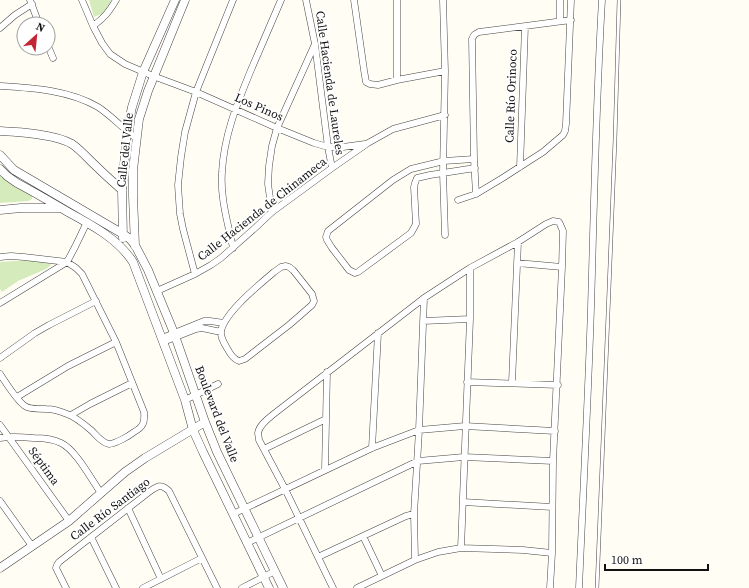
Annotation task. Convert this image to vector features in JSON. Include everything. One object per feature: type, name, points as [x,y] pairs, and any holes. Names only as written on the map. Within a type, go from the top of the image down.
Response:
[{"type":"street","name":"Los Pinos","points":[[82,0],[93,26],[110,54],[125,64],[196,92],[301,138],[328,147],[343,148],[368,143]]},
{"type":"street","points":[[93,26],[104,17],[116,0]]},
{"type":"street","name":"Calle del Valle","points":[[124,250],[122,190],[127,131],[132,107],[143,72],[175,0]]},
{"type":"street","name":"Calle del Valle","points":[[133,262],[136,245],[133,217],[133,170],[139,119],[153,76],[185,0]]},
{"type":"street","points":[[195,274],[180,214],[178,185],[185,132],[196,92],[233,0]]},
{"type":"street","points":[[233,248],[222,192],[222,173],[225,149],[235,109],[281,0]]},
{"type":"street","name":"Calle Hacienda de Laureles","points":[[306,0],[315,44],[332,168]]},
{"type":"street","points":[[354,0],[366,82],[374,85],[445,71]]},
{"type":"street","points":[[397,0],[397,80]]},
{"type":"street","points":[[443,0],[445,71],[443,173],[445,235]]},
{"type":"street","points":[[560,0],[560,21]]},
{"type":"street","points":[[458,200],[476,194],[520,167],[560,139],[565,131],[572,0]]},
{"type":"street","points":[[579,588],[598,56],[602,0]]},
{"type":"street","points":[[0,28],[31,2],[37,16]]},
{"type":"street","points":[[476,194],[474,159],[473,36],[479,32],[571,20]]},
{"type":"street","name":"Calle Río Orinoco","points":[[520,167],[525,26]]},
{"type":"street","points":[[272,212],[268,184],[272,146],[278,128],[315,44]]},
{"type":"street","points":[[0,86],[56,92],[86,101],[98,107],[136,138]]},
{"type":"street","name":"Calle Hacienda de Chinameca","points":[[157,292],[195,274],[216,261],[233,248],[272,212],[368,143],[393,129],[445,115]]},
{"type":"street","points":[[0,131],[59,139],[73,145],[122,190]]},
{"type":"street","points":[[0,155],[14,170],[123,234],[136,245]]},
{"type":"street","points":[[474,159],[444,162],[412,169],[400,175],[328,231],[326,237],[327,240],[349,270],[355,273],[358,272],[411,233],[416,224],[414,187],[417,178],[475,168]]},
{"type":"street","name":"Boulevard del Valle","points":[[0,169],[17,183],[87,222],[113,240],[124,250],[133,262],[185,400],[193,430],[269,588]]},
{"type":"street","points":[[0,210],[21,208],[62,208]]},
{"type":"street","points":[[333,588],[285,489],[259,440],[258,434],[260,428],[265,421],[424,298],[470,268],[553,221],[556,221],[559,222],[563,231],[558,385],[553,461],[550,588]]},
{"type":"street","points":[[0,302],[67,262],[87,222]]},
{"type":"street","points":[[512,382],[518,242]]},
{"type":"street","name":"Boulevard del Valle","points":[[136,245],[175,335],[217,452],[283,588]]},
{"type":"street","points":[[0,257],[12,256],[67,262],[82,274],[116,342],[144,412],[145,419],[141,428],[128,436],[109,444],[98,438],[71,415],[23,405],[0,374]]},
{"type":"street","points":[[517,263],[562,266]]},
{"type":"street","points":[[286,266],[293,270],[314,298],[314,301],[309,309],[239,361],[230,355],[223,342],[221,332],[224,323],[236,307],[281,267],[286,266]]},
{"type":"street","points":[[461,548],[470,319],[470,268]]},
{"type":"street","points":[[415,560],[414,514],[418,461],[424,298]]},
{"type":"street","points":[[0,358],[48,325],[96,301]]},
{"type":"street","points":[[423,321],[470,319]]},
{"type":"street","points":[[162,340],[204,321],[224,323]]},
{"type":"street","points":[[175,335],[202,328],[221,332]]},
{"type":"street","points":[[372,448],[378,333]]},
{"type":"street","points":[[16,397],[68,366],[116,342]]},
{"type":"street","points":[[325,470],[327,372]]},
{"type":"street","points":[[467,382],[512,382],[558,385]]},
{"type":"street","points":[[71,415],[132,383]]},
{"type":"street","points":[[185,400],[218,384]]},
{"type":"street","points":[[264,449],[326,419]]},
{"type":"street","points":[[0,568],[69,521],[125,472],[145,458],[205,422]]},
{"type":"street","name":"Séptima","points":[[0,425],[69,521]]},
{"type":"street","points":[[233,514],[372,448],[419,430],[465,426],[555,431]]},
{"type":"street","points":[[0,438],[41,438],[54,440],[60,443],[69,449],[101,493]]},
{"type":"street","points":[[247,543],[418,461],[464,457],[553,461]]},
{"type":"street","name":"Calle Río Santiago","points":[[66,588],[58,572],[57,565],[63,558],[153,488],[161,485],[169,491],[217,588]]},
{"type":"street","points":[[0,500],[32,546]]},
{"type":"street","points":[[463,502],[552,507]]},
{"type":"street","points":[[128,508],[161,579]]},
{"type":"street","points":[[318,557],[406,516],[414,514]]},
{"type":"street","points":[[362,536],[382,576]]},
{"type":"street","points":[[91,537],[116,588]]},
{"type":"street","points":[[357,588],[415,560],[438,552],[461,548],[523,550],[552,553]]},
{"type":"street","points":[[143,588],[202,558]]},
{"type":"street","points":[[242,588],[275,571]]},
{"type":"lane","points":[[597,588],[619,0]]},
{"type":"green space","points":[[89,0],[111,0],[106,12],[94,17]]},
{"type":"green space","points":[[0,172],[32,194],[32,199],[28,201],[0,203]]},
{"type":"green space","points":[[30,260],[48,263],[51,265],[46,269],[18,281],[2,292],[0,289],[0,262]]}]
